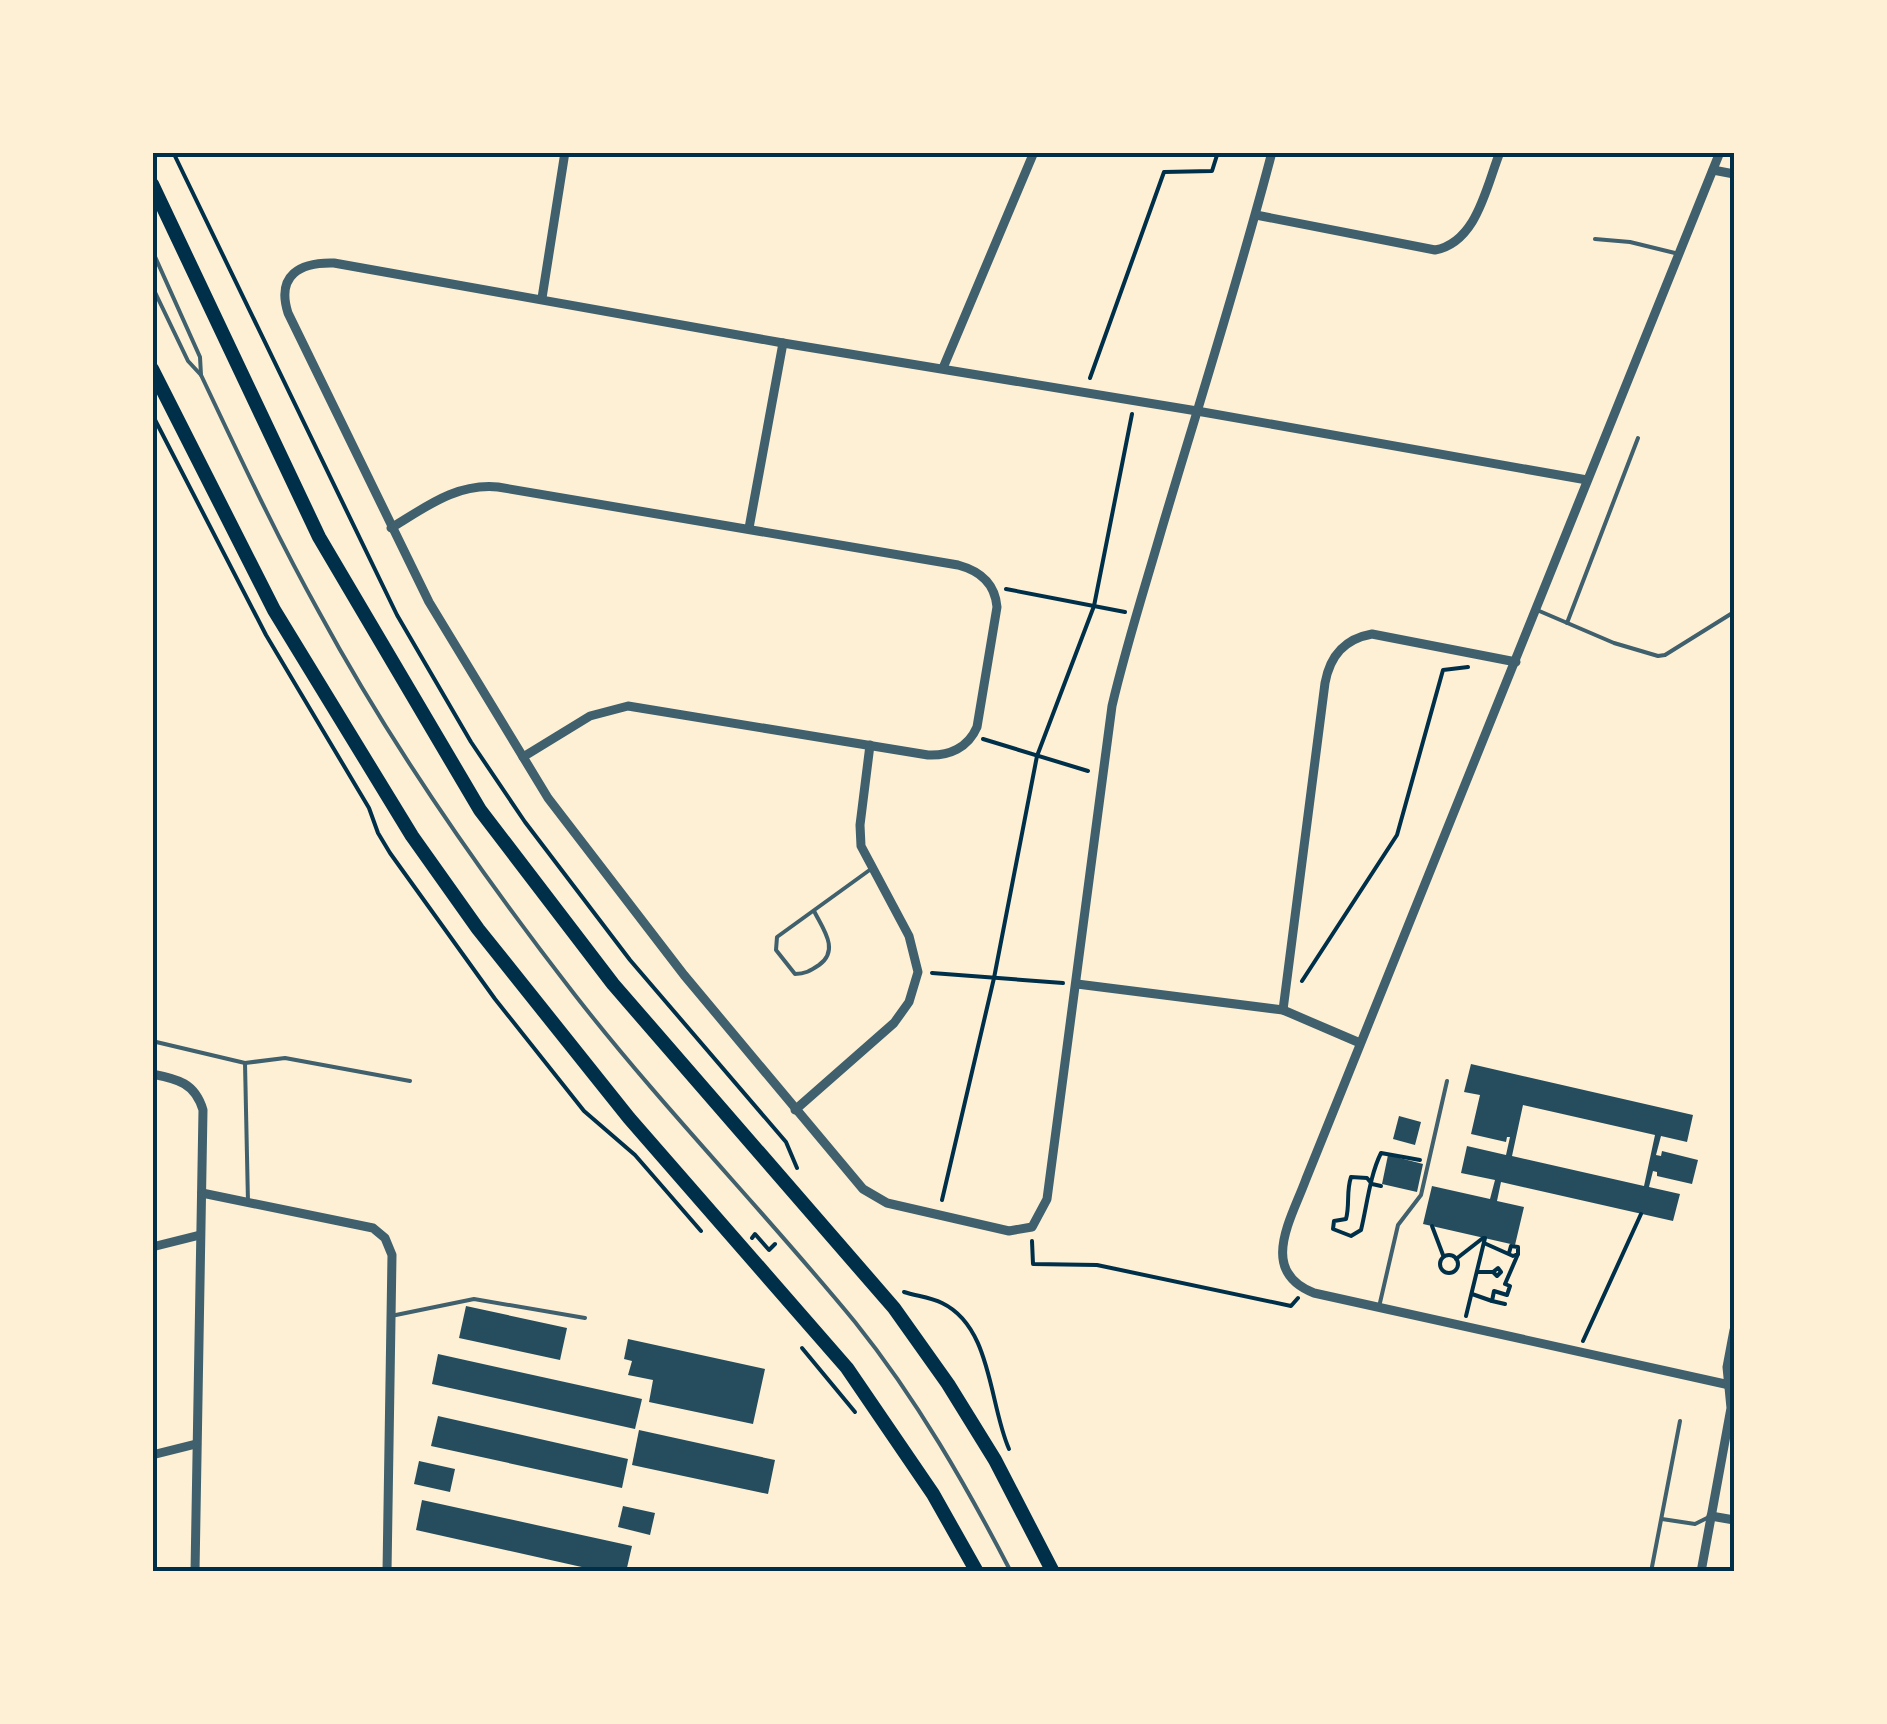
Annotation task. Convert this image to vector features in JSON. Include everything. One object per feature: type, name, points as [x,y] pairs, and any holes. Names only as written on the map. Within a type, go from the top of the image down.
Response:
[{"type":"main road","points":[[152,184],[319,537],[480,810],[613,984],[894,1308],[995,1460],[1053,1572]]},
{"type":"main road","points":[[152,369],[274,610],[412,836],[478,929],[629,1118],[847,1368],[933,1494],[977,1572]]},
{"type":"street","points":[[542,298],[565,152]]},
{"type":"street","points":[[944,368],[1034,152]]},
{"type":"street","points":[[1272,152],[1256,215],[1196,411],[1136,614],[1112,706],[1047,1199],[1032,1226],[1008,1231],[872,1196],[829,1152],[575,837],[453,646],[391,528],[288,313],[286,288],[297,270],[314,262],[542,298],[782,343],[1134,400],[1196,411],[1587,480]]},
{"type":"street","points":[[1256,215],[1435,250],[1445,248],[1457,242],[1472,223],[1500,152]]},
{"type":"street","points":[[1720,152],[1360,1042],[1285,1236],[1282,1256],[1285,1273],[1306,1290],[1732,1386]]},
{"type":"street","points":[[1713,170],[1734,174]]},
{"type":"street","points":[[749,528],[782,343]]},
{"type":"street","points":[[391,528],[449,494],[485,486],[958,565],[975,570],[992,586],[997,607],[981,713],[974,736],[944,754],[628,706],[590,716],[522,756]]},
{"type":"street","points":[[1282,1010],[1326,683],[1334,656],[1350,642],[1372,634],[1516,662]]},
{"type":"street","points":[[795,1110],[894,1023],[909,1002],[918,972],[909,936],[862,852],[860,825],[870,745]]},
{"type":"street","points":[[1076,984],[1282,1010],[1360,1042]]},
{"type":"street","points":[[152,1074],[178,1080],[196,1092],[204,1110],[195,1572]]},
{"type":"street","points":[[202,1194],[374,1228],[392,1255],[387,1572]]},
{"type":"street","points":[[152,1247],[200,1235]]},
{"type":"street","points":[[1701,1572],[1731,1408],[1728,1367],[1734,1330]]},
{"type":"street","points":[[152,1455],[196,1444]]},
{"type":"street","points":[[1711,1516],[1734,1520]]},
{"type":"lane","points":[[1595,240],[1630,242],[1679,254]]},
{"type":"lane","points":[[152,250],[200,357],[201,375]]},
{"type":"lane","points":[[152,286],[188,361],[201,375],[319,613],[430,795],[485,876],[578,998],[856,1324],[918,1411],[976,1504],[1011,1572]]},
{"type":"lane","points":[[1566,622],[1638,438]]},
{"type":"lane","points":[[1536,610],[1626,648],[1658,656],[1734,612]]},
{"type":"lane","points":[[814,911],[830,945],[829,955],[804,974],[795,974],[776,950],[776,940],[814,911],[871,869]]},
{"type":"lane","points":[[152,1041],[245,1062],[285,1058],[410,1082]]},
{"type":"lane","points":[[245,1062],[248,1203]]},
{"type":"lane","points":[[1379,1308],[1398,1226],[1420,1195],[1430,1162],[1447,1081]]},
{"type":"lane","points":[[392,1316],[474,1299],[585,1318]]},
{"type":"lane","points":[[1652,1572],[1680,1420]]},
{"type":"lane","points":[[1662,1519],[1695,1524],[1711,1516]]},
{"type":"path","points":[[1085,392],[1164,172],[1212,171],[1218,152]]},
{"type":"path","points":[[938,1214],[994,978],[1037,756],[1094,606],[1134,400]]},
{"type":"path","points":[[992,586],[1136,614]]},
{"type":"path","points":[[1282,1010],[1397,836],[1443,670],[1480,666]]},
{"type":"path","points":[[974,736],[1102,776]]},
{"type":"path","points":[[918,972],[1076,984]]},
{"type":"path","points":[[1381,1186],[1372,1184],[1367,1178],[1350,1176],[1345,1194],[1346,1219],[1332,1223],[1337,1232],[1351,1236],[1362,1230],[1372,1184],[1378,1158],[1384,1152],[1430,1162]]},
{"type":"path","points":[[1581,1353],[1586,1330],[1641,1214]]},
{"type":"path","points":[[1032,1226],[1033,1264],[1097,1266],[1291,1306],[1306,1290]]},
{"type":"path","points":[[1432,1226],[1443,1257],[1440,1268],[1446,1274],[1458,1268],[1451,1255],[1443,1257]]},
{"type":"path","points":[[748,1241],[755,1234],[769,1250],[775,1244]]},
{"type":"path","points":[[1492,1300],[1494,1291],[1507,1295],[1510,1286],[1505,1284],[1524,1238]]},
{"type":"path","points":[[1456,1259],[1484,1240]]},
{"type":"path","points":[[1484,1240],[1513,1256],[1519,1253]]},
{"type":"path","points":[[1464,1327],[1484,1240]]},
{"type":"path","points":[[1509,1253],[1509,1248],[1515,1246],[1519,1253]]},
{"type":"path","points":[[1477,1272],[1508,1274]]},
{"type":"path","points":[[896,1286],[938,1301],[966,1321],[1014,1460]]},
{"type":"path","points":[[1472,1294],[1504,1304]]},
{"type":"path","points":[[802,1348],[865,1426]]},
{"type":"building","points":[[1471,1064],[1693,1115],[1687,1142],[1661,1136],[1656,1155],[1661,1156],[1662,1151],[1698,1160],[1692,1184],[1657,1176],[1653,1171],[1649,1187],[1680,1194],[1673,1221],[1501,1182],[1497,1201],[1524,1207],[1515,1245],[1423,1224],[1432,1186],[1490,1199],[1495,1180],[1461,1173],[1467,1146],[1506,1155],[1510,1137],[1506,1142],[1471,1134],[1480,1095],[1464,1092]],"holes":[[[1523,1105],[1655,1135],[1644,1186],[1512,1156]]]},
{"type":"building","points":[[1399,1116],[1421,1122],[1415,1145],[1393,1139]]},
{"type":"building","points":[[1388,1155],[1423,1164],[1417,1192],[1382,1184]]},
{"type":"building","points":[[466,1306],[567,1328],[560,1360],[459,1338]]},
{"type":"building","points":[[628,1339],[765,1369],[753,1424],[649,1402],[653,1380],[628,1375],[632,1361],[624,1359]]},
{"type":"building","points":[[438,1354],[642,1399],[635,1429],[432,1384]]},
{"type":"building","points":[[438,1416],[628,1459],[622,1488],[431,1446]]},
{"type":"building","points":[[639,1430],[775,1460],[768,1494],[632,1465]]},
{"type":"building","points":[[419,1461],[455,1469],[450,1492],[414,1484]]},
{"type":"building","points":[[422,1500],[632,1546],[626,1572],[604,1572],[416,1530]]},
{"type":"building","points":[[623,1506],[655,1513],[650,1535],[618,1527]]}]
